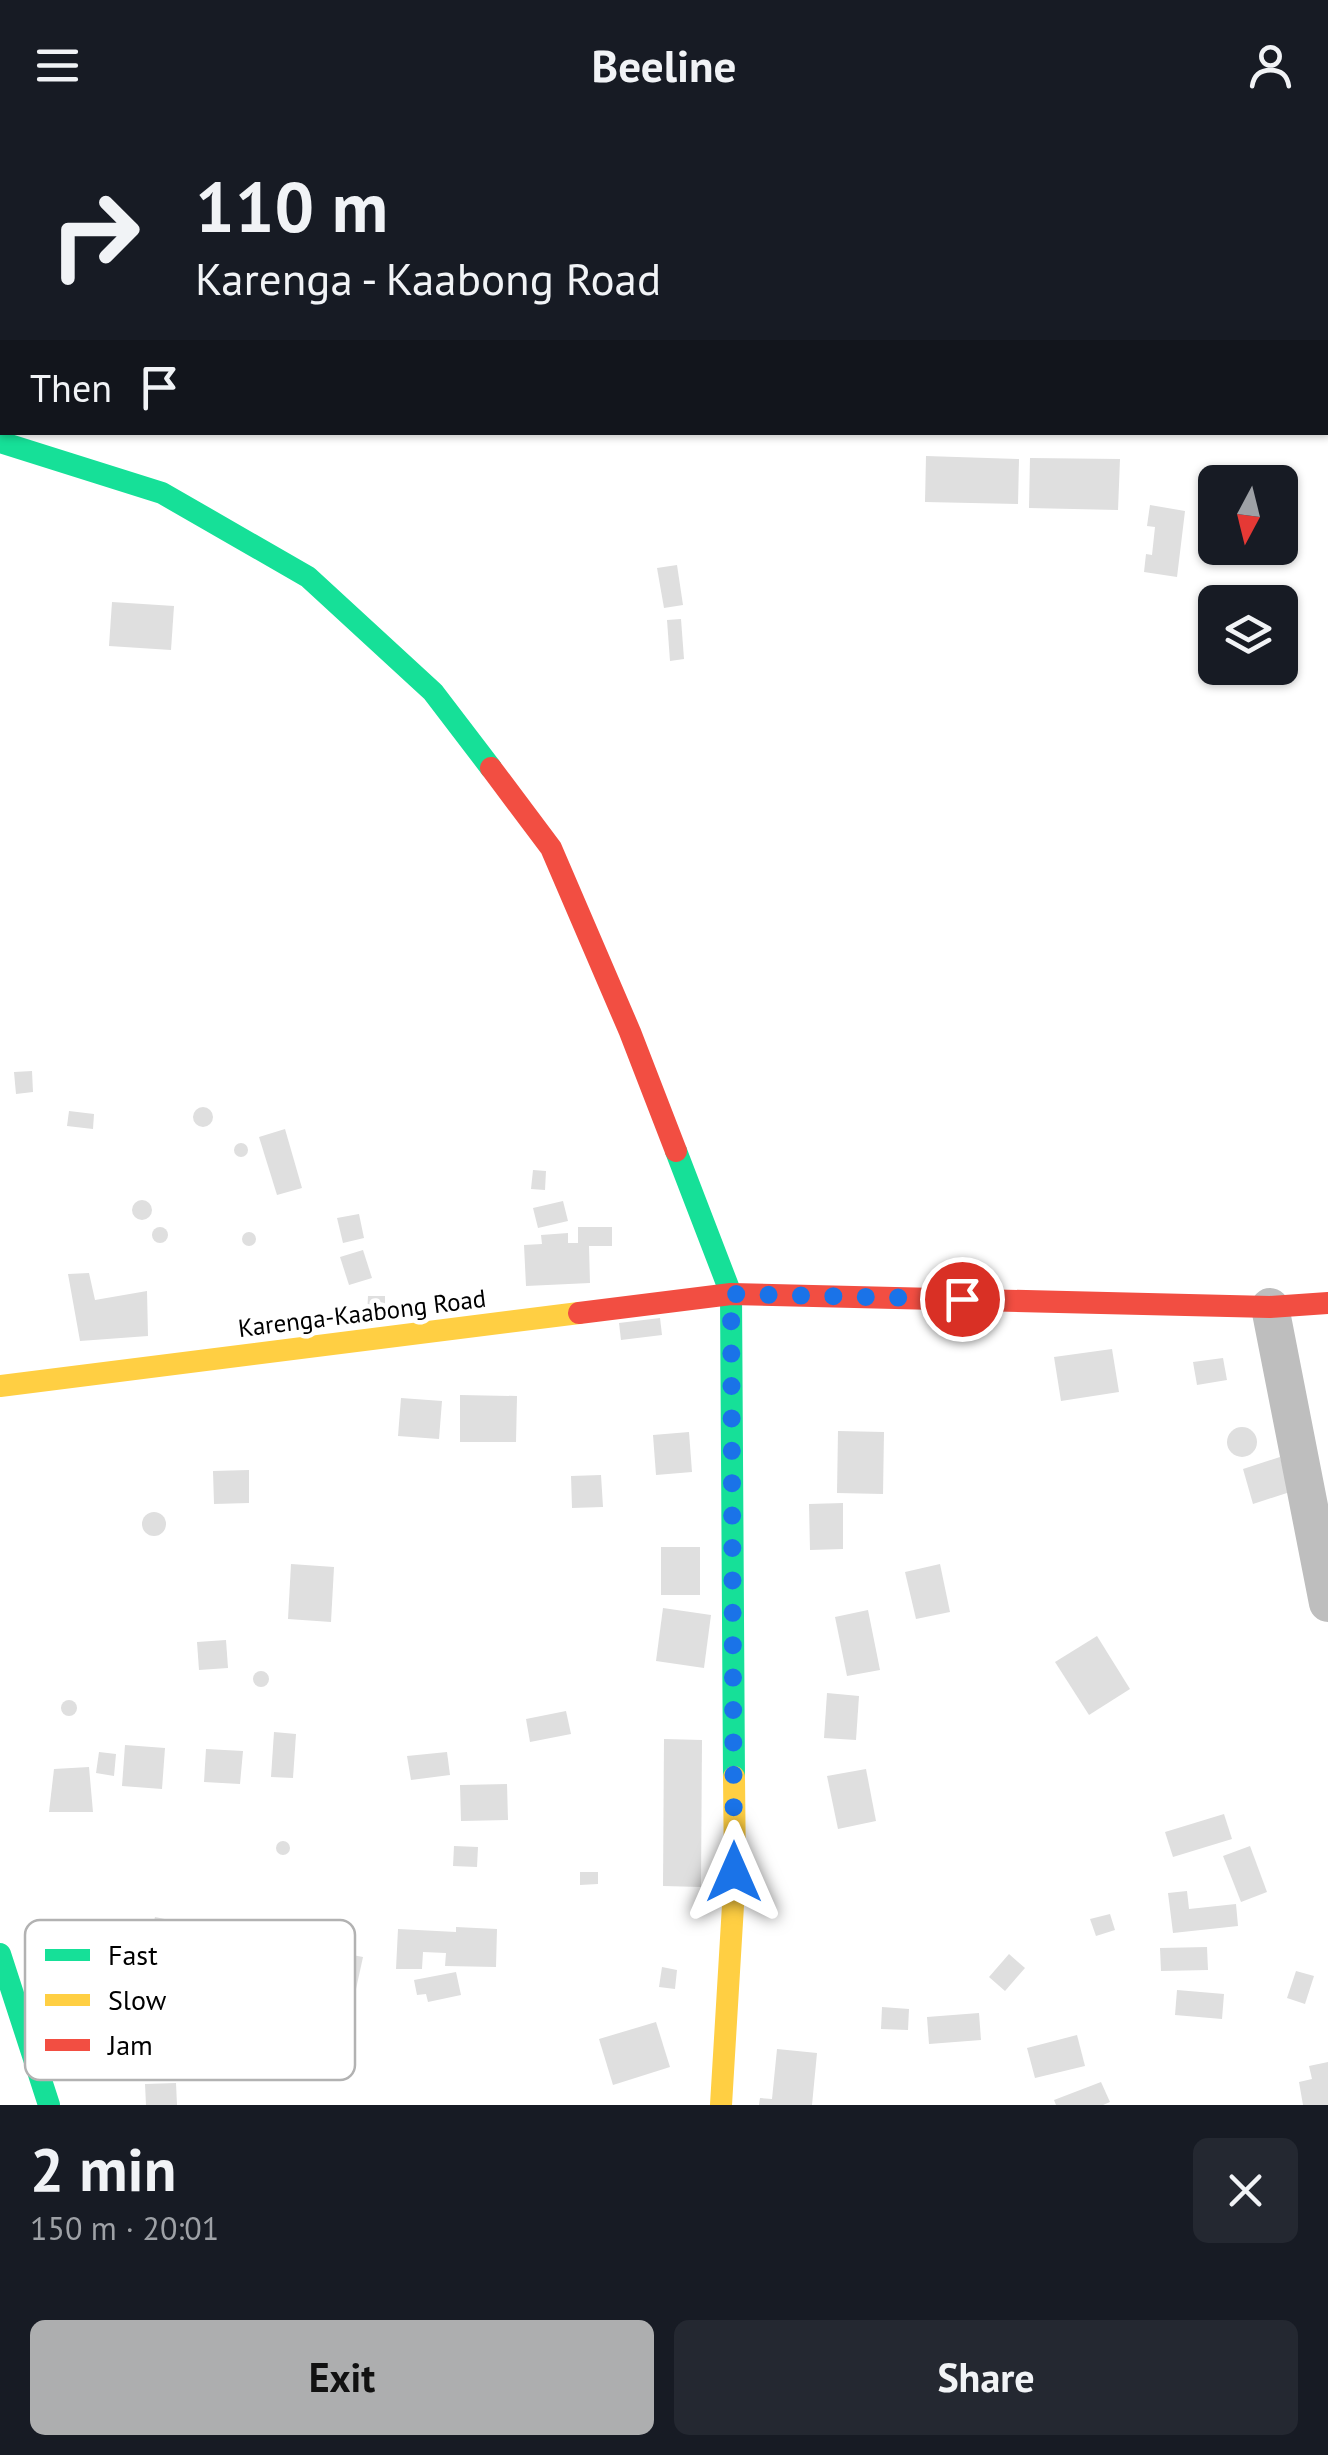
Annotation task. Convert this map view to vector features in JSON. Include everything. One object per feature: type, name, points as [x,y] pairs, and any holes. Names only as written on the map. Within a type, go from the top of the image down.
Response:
[{"type":"main road","points":[[0,442],[162,493],[308,577],[434,692],[551,848],[630,1032],[731,1294],[734,1872],[721,2105]]},
{"type":"main road","name":"Karenga-Kaabong Road","points":[[0,1386],[731,1294],[1270,1306],[1328,1303]]},
{"type":"main road","points":[[0,1954],[25,2031]]},
{"type":"main road","points":[[41,2080],[49,2105]]},
{"type":"street","points":[[1270,1306],[1328,1603]]},
{"type":"building","points":[[926,456],[1019,459],[1018,504],[925,502]]},
{"type":"building","points":[[1030,458],[1120,459],[1118,510],[1029,508]]},
{"type":"building","points":[[1150,505],[1185,511],[1177,577],[1144,572],[1146,554],[1152,555],[1155,527],[1147,526]]},
{"type":"building","points":[[677,565],[683,605],[664,608],[657,568]]},
{"type":"building","points":[[112,602],[174,606],[171,650],[109,646]]},
{"type":"building","points":[[681,619],[684,659],[670,661],[667,620]]},
{"type":"building","points":[[32,1071],[33,1092],[16,1094],[14,1072]]},
{"type":"building","points":[[199,1107],[207,1107],[213,1117],[207,1127],[199,1127],[193,1121],[193,1113]]},
{"type":"building","points":[[69,1111],[94,1114],[93,1129],[67,1126]]},
{"type":"building","points":[[285,1129],[302,1188],[277,1195],[259,1137]]},
{"type":"building","points":[[241,1143],[248,1150],[241,1157],[234,1150]]},
{"type":"building","points":[[533,1170],[546,1171],[545,1190],[531,1189]]},
{"type":"building","points":[[142,1200],[152,1210],[142,1220],[132,1210]]},
{"type":"building","points":[[563,1201],[568,1221],[538,1228],[533,1208]]},
{"type":"building","points":[[359,1214],[364,1238],[343,1243],[337,1218]]},
{"type":"building","points":[[160,1227],[168,1235],[160,1243],[152,1235]]},
{"type":"building","points":[[578,1227],[612,1227],[612,1246],[589,1246],[590,1283],[526,1286],[524,1245],[542,1244],[541,1235],[568,1233],[568,1243],[578,1243]]},
{"type":"building","points":[[249,1232],[256,1239],[249,1246],[242,1239]]},
{"type":"building","points":[[363,1250],[372,1278],[349,1285],[340,1257]]},
{"type":"building","points":[[89,1273],[95,1300],[147,1291],[148,1336],[80,1341],[68,1274]]},
{"type":"building","points":[[368,1296],[385,1296],[385,1317],[367,1317]]},
{"type":"building","points":[[660,1318],[662,1335],[621,1340],[619,1323]]},
{"type":"building","points":[[1112,1349],[1119,1392],[1061,1401],[1054,1357]]},
{"type":"building","points":[[1223,1358],[1227,1380],[1197,1385],[1193,1362]]},
{"type":"building","points":[[460,1395],[517,1396],[516,1442],[460,1442]]},
{"type":"building","points":[[401,1398],[442,1401],[439,1439],[398,1436]]},
{"type":"building","points":[[1242,1427],[1252,1432],[1257,1442],[1252,1452],[1242,1457],[1232,1452],[1227,1442],[1232,1432]]},
{"type":"building","points":[[838,1431],[884,1432],[883,1494],[837,1493]]},
{"type":"building","points":[[689,1432],[692,1472],[656,1475],[653,1435]]},
{"type":"building","points":[[1280,1457],[1290,1492],[1253,1504],[1243,1469]]},
{"type":"building","points":[[249,1470],[249,1503],[214,1504],[213,1471]]},
{"type":"building","points":[[601,1475],[603,1507],[572,1508],[571,1476]]},
{"type":"building","points":[[843,1503],[843,1549],[810,1550],[809,1504]]},
{"type":"building","points":[[154,1512],[166,1524],[154,1536],[142,1524]]},
{"type":"building","points":[[661,1547],[700,1547],[700,1595],[661,1595]]},
{"type":"building","points":[[291,1564],[334,1567],[331,1622],[288,1619]]},
{"type":"building","points":[[940,1564],[950,1612],[916,1619],[905,1572]]},
{"type":"building","points":[[663,1608],[711,1615],[704,1668],[656,1661]]},
{"type":"building","points":[[868,1610],[880,1670],[847,1676],[835,1617]]},
{"type":"building","points":[[1097,1636],[1130,1689],[1089,1715],[1055,1662]]},
{"type":"building","points":[[226,1640],[228,1668],[199,1670],[197,1642]]},
{"type":"building","points":[[261,1671],[269,1679],[261,1687],[253,1679]]},
{"type":"building","points":[[827,1693],[859,1696],[856,1740],[824,1738]]},
{"type":"building","points":[[69,1700],[77,1708],[69,1716],[61,1708]]},
{"type":"building","points":[[566,1711],[571,1734],[530,1742],[526,1719]]},
{"type":"building","points":[[274,1732],[296,1734],[293,1778],[271,1777]]},
{"type":"building","points":[[664,1739],[702,1740],[701,1887],[663,1886]]},
{"type":"building","points":[[125,1745],[165,1748],[162,1789],[122,1786]]},
{"type":"building","points":[[206,1749],[243,1751],[240,1784],[204,1782]]},
{"type":"building","points":[[99,1752],[116,1754],[114,1776],[96,1773]]},
{"type":"building","points":[[447,1752],[450,1775],[411,1780],[407,1756]]},
{"type":"building","points":[[89,1767],[93,1812],[49,1812],[54,1769]]},
{"type":"building","points":[[866,1769],[876,1821],[838,1829],[827,1776]]},
{"type":"building","points":[[507,1784],[508,1820],[461,1821],[460,1785]]},
{"type":"building","points":[[1224,1814],[1232,1839],[1173,1857],[1165,1832]]},
{"type":"building","points":[[283,1841],[290,1848],[283,1855],[276,1848]]},
{"type":"building","points":[[454,1846],[478,1847],[477,1867],[453,1866]]},
{"type":"building","points":[[1250,1846],[1267,1892],[1241,1902],[1223,1856]]},
{"type":"building","points":[[580,1872],[598,1872],[598,1884],[580,1885]]},
{"type":"building","points":[[1187,1891],[1189,1909],[1236,1904],[1238,1926],[1173,1933],[1168,1893]]},
{"type":"building","points":[[1110,1914],[1115,1930],[1096,1936],[1090,1919]]},
{"type":"building","points":[[456,1927],[497,1929],[496,1967],[445,1966],[446,1953],[423,1952],[422,1969],[396,1969],[398,1929],[456,1932]]},
{"type":"building","points":[[1207,1947],[1208,1970],[1161,1971],[1160,1948]]},
{"type":"building","points":[[1009,1954],[1025,1968],[1005,1991],[989,1977]]},
{"type":"building","points":[[355,1956],[363,1957],[355,1989]]},
{"type":"building","points":[[662,1967],[677,1970],[675,1989],[659,1987]]},
{"type":"building","points":[[1296,1971],[1314,1976],[1305,2004],[1287,1998]]},
{"type":"building","points":[[456,1972],[461,1995],[428,2002],[426,1994],[417,1995],[414,1980]]},
{"type":"building","points":[[1177,1990],[1224,1994],[1222,2019],[1175,2015]]},
{"type":"building","points":[[882,2007],[909,2009],[908,2030],[881,2029]]},
{"type":"building","points":[[979,2013],[981,2040],[929,2044],[927,2017]]},
{"type":"building","points":[[656,2022],[670,2067],[613,2085],[599,2039]]},
{"type":"building","points":[[1077,2035],[1085,2066],[1035,2078],[1027,2048]]},
{"type":"building","points":[[777,2049],[817,2053],[812,2105],[759,2105],[760,2098],[772,2099]]},
{"type":"building","points":[[1328,2062],[1328,2105],[1303,2105],[1299,2082],[1312,2079],[1309,2066]]},
{"type":"building","points":[[1101,2082],[1110,2102],[1056,2105],[1054,2100]]},
{"type":"building","points":[[176,2083],[177,2105],[146,2105],[145,2084]]},
{"type":"traffic: fast","points":[[0,442],[162,493],[308,577],[433,692],[491,768]]},
{"type":"traffic: fast","points":[[676,1151],[731,1294],[734,1777]]},
{"type":"traffic: fast","points":[[0,1954],[25,2031]]},
{"type":"traffic: fast","points":[[41,2080],[49,2105]]},
{"type":"traffic: slow","points":[[0,1386],[579,1313]]},
{"type":"traffic: slow","points":[[721,2105],[735,1872],[734,1777]]},
{"type":"traffic: jam","points":[[491,768],[551,848],[676,1151]]},
{"type":"traffic: jam","points":[[579,1313],[731,1294],[1270,1307],[1328,1303]]},
{"type":"route","points":[[734,1872],[731,1294],[962,1299]]}]
